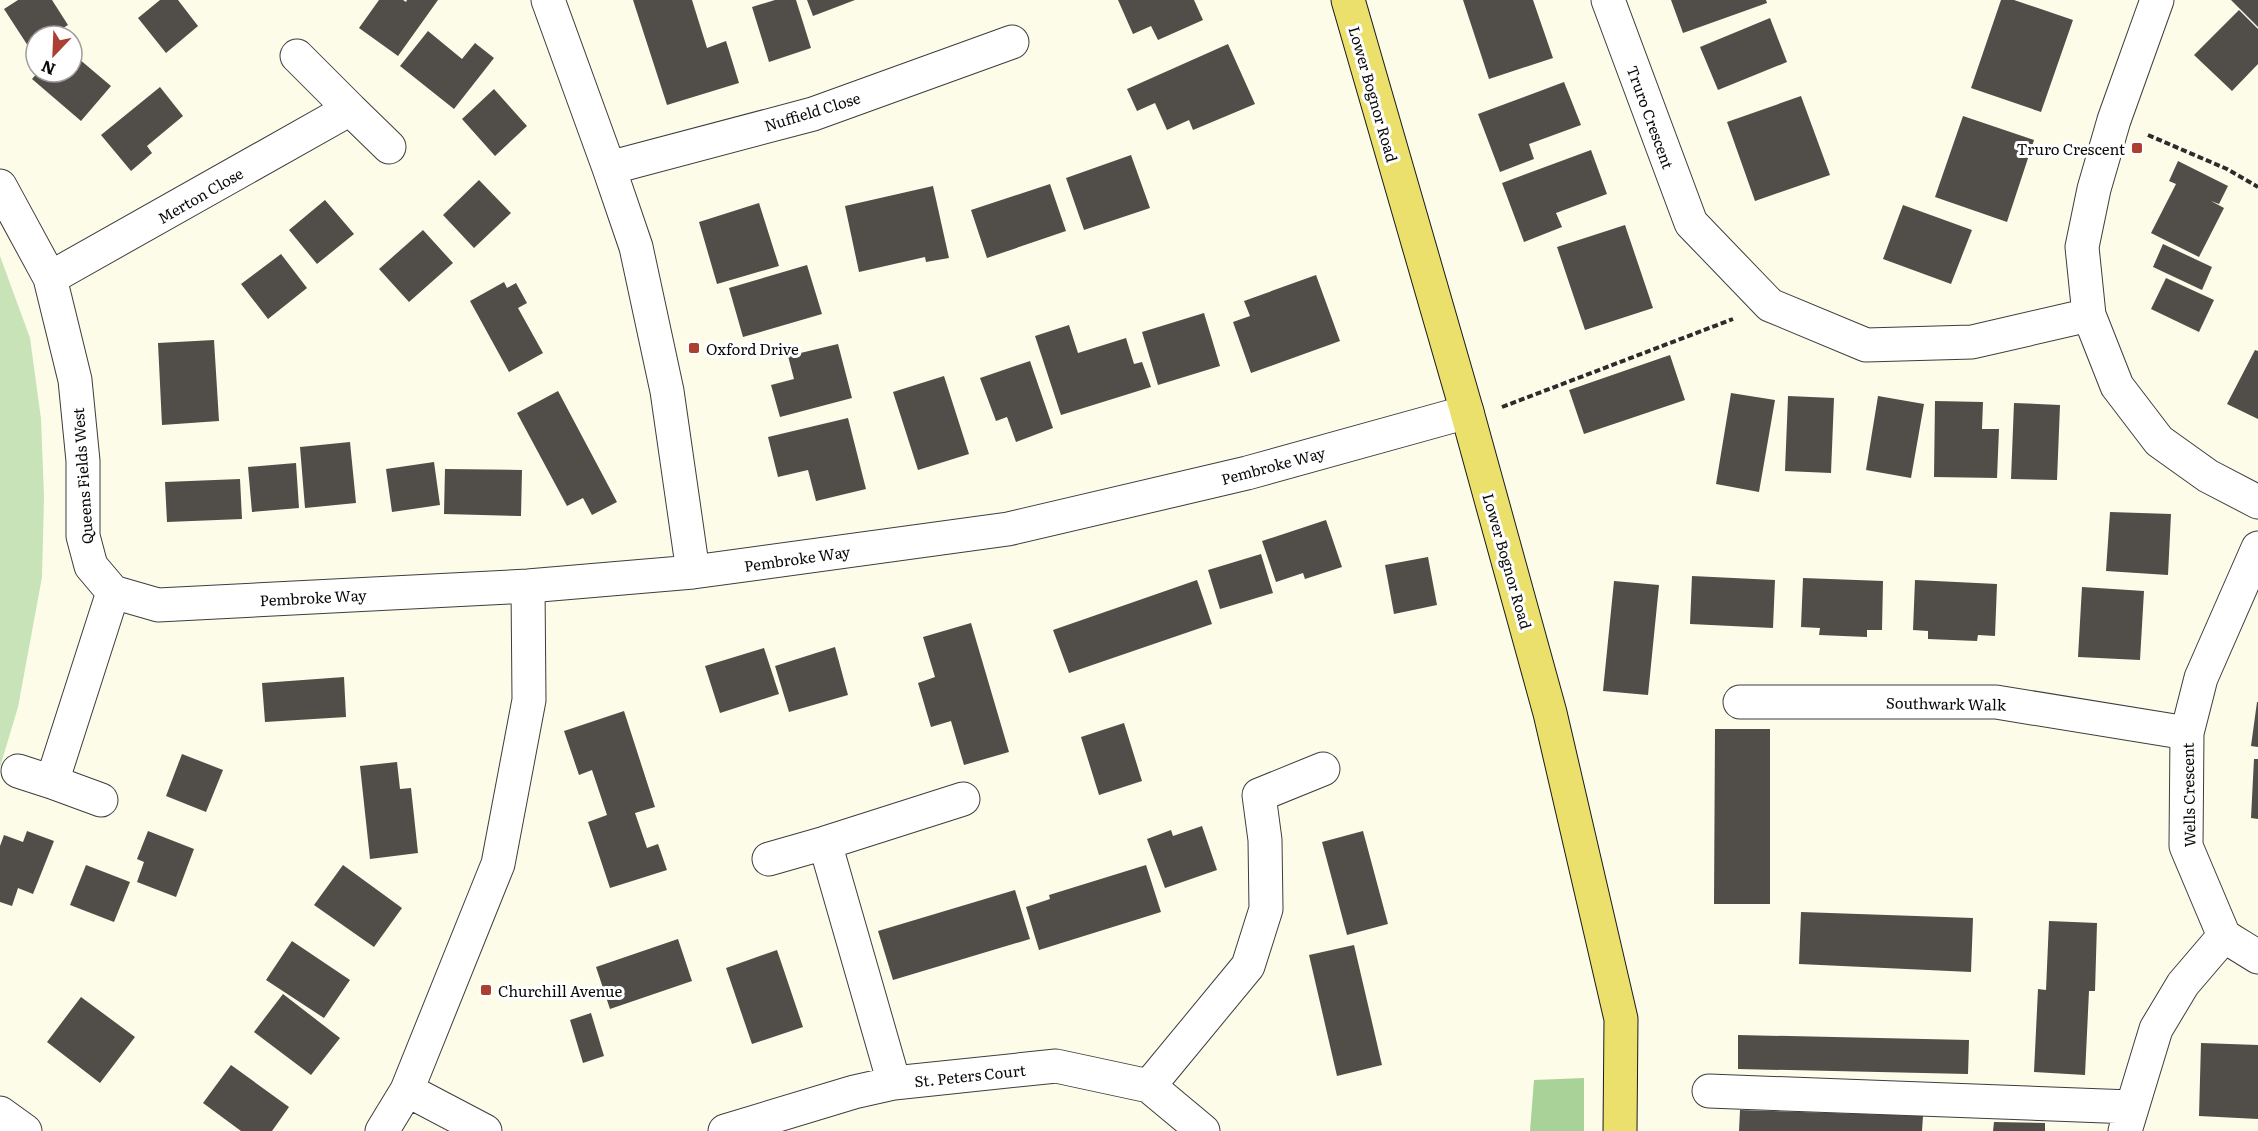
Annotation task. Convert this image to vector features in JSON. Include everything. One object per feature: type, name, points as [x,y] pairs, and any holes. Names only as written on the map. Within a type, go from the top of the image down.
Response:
[{"type":"main road","name":"Lower Bognor Road","points":[[1348,0],[1482,410],[1621,1019],[1620,1131]]},
{"type":"street","points":[[548,0],[636,247],[667,391],[693,572]]},
{"type":"street","name":"Truro Crescent","points":[[1608,0],[1691,223],[1770,305],[1866,345],[1972,342],[2089,315]]},
{"type":"street","points":[[2157,0],[2114,120],[2094,189],[2082,247],[2089,315],[2117,386],[2159,441],[2208,476],[2258,502]]},
{"type":"street","name":"Nuffield Close","points":[[609,168],[813,114],[1012,42]]},
{"type":"street","points":[[297,56],[390,147]]},
{"type":"street","name":"Merton Close","points":[[50,278],[350,109]]},
{"type":"street","name":"Queens Fields West","points":[[0,186],[50,278],[75,380],[83,461],[83,536],[91,566],[113,592]]},
{"type":"street","name":"Pembroke Way","points":[[113,592],[158,604],[528,586],[693,572],[1008,529],[1247,473],[1482,410]]},
{"type":"street","name":"Wells Crescent","points":[[2224,936],[2186,846],[2187,733],[2201,678],[2258,548]]},
{"type":"street","points":[[382,1131],[407,1090],[498,864],[529,700],[528,586]]},
{"type":"street","points":[[52,782],[113,592]]},
{"type":"street","name":"Southwark Walk","points":[[1740,702],[1996,702],[2187,733]]},
{"type":"street","points":[[1149,1086],[1248,966],[1266,909],[1265,840],[1259,795],[1323,769]]},
{"type":"street","points":[[18,771],[101,800]]},
{"type":"street","points":[[770,859],[963,799]]},
{"type":"street","points":[[825,843],[894,1083]]},
{"type":"street","points":[[1709,1091],[2128,1119],[2156,1029],[2183,984],[2224,936],[2258,957]]},
{"type":"street","name":"St. Peters Court","points":[[725,1131],[854,1092],[894,1083],[1056,1066],[1149,1086],[1203,1131]]},
{"type":"street","points":[[407,1090],[485,1131]]},
{"type":"street","points":[[0,1113],[25,1131]]},
{"type":"path","points":[[2114,120],[2227,170],[2258,187]]},
{"type":"path","points":[[1482,410],[1770,305]]},
{"type":"green space","points":[[0,256],[30,338],[41,419],[44,497],[42,577],[18,707],[0,767]]},
{"type":"green space","points":[[1584,1078],[1584,1131],[1530,1131],[1534,1080]]},
{"type":"building","points":[[18,0],[52,0],[67,24],[24,24],[24,40],[4,9]]},
{"type":"building","points":[[160,0],[178,0],[198,26],[166,53],[138,18]]},
{"type":"building","points":[[379,0],[406,2],[407,0],[438,0],[398,56],[359,28]]},
{"type":"building","points":[[633,0],[692,0],[707,48],[726,41],[739,83],[667,105]]},
{"type":"building","points":[[775,0],[796,0],[811,48],[769,62],[752,7]]},
{"type":"building","points":[[807,0],[855,0],[813,16]]},
{"type":"building","points":[[1118,0],[1194,0],[1203,20],[1158,40],[1151,26],[1133,34]]},
{"type":"building","points":[[1463,0],[1533,0],[1553,58],[1489,79]]},
{"type":"building","points":[[1671,0],[1766,0],[1767,3],[1683,33]]},
{"type":"building","points":[[2001,0],[2014,0],[2073,20],[2041,112],[1971,88]]},
{"type":"building","points":[[2231,0],[2258,0],[2258,27]]},
{"type":"building","points":[[2239,10],[2258,29],[2258,64],[2232,91],[2194,55]]},
{"type":"building","points":[[1770,18],[1787,62],[1718,90],[1700,47]]},
{"type":"building","points":[[428,31],[462,59],[475,43],[494,58],[454,109],[400,66]]},
{"type":"building","points":[[1228,44],[1255,104],[1193,130],[1189,120],[1167,130],[1155,103],[1137,111],[1127,89]]},
{"type":"building","points":[[84,63],[111,86],[81,121],[38,84],[84,84]]},
{"type":"building","points":[[1564,82],[1581,125],[1529,144],[1534,159],[1500,172],[1478,114]]},
{"type":"building","points":[[160,87],[183,116],[147,146],[152,153],[131,171],[101,135]]},
{"type":"building","points":[[494,89],[527,126],[495,156],[462,119]]},
{"type":"building","points":[[1801,96],[1830,175],[1755,201],[1727,122]]},
{"type":"building","points":[[1963,116],[2034,140],[2007,222],[1935,197]]},
{"type":"building","points":[[1591,150],[1607,194],[1556,213],[1562,227],[1524,242],[1502,183]]},
{"type":"building","points":[[1131,155],[1150,208],[1084,230],[1066,178]]},
{"type":"building","points":[[2178,161],[2228,186],[2219,204],[2211,201],[2224,208],[2199,257],[2151,233],[2176,184],[2169,181]]},
{"type":"building","points":[[479,180],[511,213],[474,248],[443,215]]},
{"type":"building","points":[[1050,184],[1066,231],[987,258],[971,210]]},
{"type":"building","points":[[933,186],[949,258],[926,262],[925,257],[859,272],[845,206]]},
{"type":"building","points":[[325,200],[354,234],[317,264],[289,230]]},
{"type":"building","points":[[759,203],[779,266],[717,284],[699,222]]},
{"type":"building","points":[[1903,205],[1972,230],[1951,284],[1883,259]]},
{"type":"building","points":[[1625,225],[1653,308],[1585,330],[1557,247]]},
{"type":"building","points":[[423,230],[453,263],[409,302],[379,269]]},
{"type":"building","points":[[2163,244],[2212,267],[2202,290],[2153,267]]},
{"type":"building","points":[[281,254],[307,288],[268,319],[241,284]]},
{"type":"building","points":[[807,265],[822,314],[743,337],[729,288]]},
{"type":"building","points":[[1316,275],[1340,341],[1251,373],[1233,322],[1250,316],[1244,301]]},
{"type":"building","points":[[2166,278],[2214,300],[2199,332],[2151,309]]},
{"type":"building","points":[[504,282],[507,288],[516,283],[527,303],[518,308],[543,353],[509,372],[470,301]]},
{"type":"building","points":[[1204,313],[1220,366],[1158,385],[1142,332]]},
{"type":"building","points":[[1069,325],[1078,353],[1126,338],[1134,364],[1142,362],[1151,387],[1061,415],[1035,336]]},
{"type":"building","points":[[214,340],[219,421],[162,425],[158,343]]},
{"type":"building","points":[[838,344],[852,398],[780,417],[771,385],[794,379],[788,356]]},
{"type":"building","points":[[2255,350],[2258,351],[2258,419],[2227,404]]},
{"type":"building","points":[[1670,355],[1685,400],[1584,434],[1569,390]]},
{"type":"building","points":[[1030,361],[1053,428],[1016,442],[1007,417],[996,421],[980,378]]},
{"type":"building","points":[[944,376],[969,454],[918,470],[893,392]]},
{"type":"building","points":[[558,391],[617,502],[592,515],[583,498],[567,506],[517,413]]},
{"type":"building","points":[[1731,393],[1775,400],[1759,492],[1716,484]]},
{"type":"building","points":[[1788,396],[1834,398],[1831,473],[1785,471]]},
{"type":"building","points":[[1878,396],[1924,404],[1911,478],[1866,470]]},
{"type":"building","points":[[1935,401],[1983,402],[1982,429],[1999,429],[1997,478],[1934,477]]},
{"type":"building","points":[[2014,403],[2060,405],[2057,480],[2011,479]]},
{"type":"building","points":[[848,418],[866,489],[816,501],[808,470],[778,477],[768,437]]},
{"type":"building","points":[[350,442],[356,503],[305,508],[300,447]]},
{"type":"building","points":[[434,462],[440,505],[392,512],[386,469]]},
{"type":"building","points":[[296,463],[299,508],[252,512],[248,467]]},
{"type":"building","points":[[445,469],[522,470],[521,516],[444,514]]},
{"type":"building","points":[[240,479],[242,519],[167,522],[165,482]]},
{"type":"building","points":[[2110,512],[2171,514],[2168,575],[2106,571]]},
{"type":"building","points":[[1326,520],[1342,567],[1305,579],[1303,573],[1276,582],[1262,541]]},
{"type":"building","points":[[1261,554],[1273,593],[1220,609],[1208,570]]},
{"type":"building","points":[[1428,557],[1437,605],[1394,614],[1385,565]]},
{"type":"building","points":[[1692,576],[1775,580],[1773,628],[1690,624]]},
{"type":"building","points":[[1803,578],[1883,581],[1882,630],[1867,630],[1867,637],[1819,635],[1820,628],[1801,627]]},
{"type":"building","points":[[1197,580],[1212,624],[1069,673],[1053,630]]},
{"type":"building","points":[[1915,580],[1997,584],[1995,636],[1978,635],[1977,641],[1928,639],[1928,631],[1913,630]]},
{"type":"building","points":[[1614,581],[1659,585],[1648,695],[1603,691]]},
{"type":"building","points":[[2082,587],[2144,591],[2140,660],[2078,657]]},
{"type":"building","points":[[971,623],[1009,752],[964,765],[951,721],[931,727],[918,683],[935,677],[923,637]]},
{"type":"building","points":[[835,647],[848,695],[789,712],[775,666]]},
{"type":"building","points":[[764,648],[779,694],[720,713],[705,666]]},
{"type":"building","points":[[344,677],[346,717],[265,722],[262,683]]},
{"type":"building","points":[[2258,702],[2258,747],[2251,746]]},
{"type":"building","points":[[624,711],[655,807],[635,813],[647,848],[658,844],[667,870],[610,888],[588,822],[607,815],[592,770],[579,775],[564,731]]},
{"type":"building","points":[[1124,723],[1142,781],[1099,795],[1081,737]]},
{"type":"building","points":[[1715,729],[1770,729],[1770,904],[1714,904]]},
{"type":"building","points":[[182,754],[223,770],[206,812],[166,796]]},
{"type":"building","points":[[2254,759],[2258,759],[2258,819],[2251,818]]},
{"type":"building","points":[[397,762],[400,789],[411,788],[418,853],[370,859],[360,766]]},
{"type":"building","points":[[1202,826],[1217,870],[1165,888],[1147,839],[1171,830],[1173,836]]},
{"type":"building","points":[[27,831],[54,841],[33,894],[18,888],[12,906],[0,902],[0,846],[4,835],[23,842]]},
{"type":"building","points":[[148,831],[194,849],[176,897],[137,882],[144,862],[137,859]]},
{"type":"building","points":[[1363,831],[1388,924],[1347,935],[1322,842]]},
{"type":"building","points":[[86,865],[130,882],[114,922],[70,905]]},
{"type":"building","points":[[343,865],[402,908],[374,947],[314,905]]},
{"type":"building","points":[[1146,865],[1161,912],[1039,950],[1026,907],[1050,899],[1049,895]]},
{"type":"building","points":[[1015,890],[1030,939],[893,980],[878,931]]},
{"type":"building","points":[[1801,912],[1973,918],[1971,972],[1799,964]]},
{"type":"building","points":[[2049,921],[2097,923],[2095,991],[2089,991],[2085,1075],[2034,1072],[2038,989],[2046,990]]},
{"type":"building","points":[[678,939],[692,981],[610,1009],[596,967]]},
{"type":"building","points":[[292,941],[350,980],[324,1018],[266,980]]},
{"type":"building","points":[[1354,945],[1382,1065],[1337,1076],[1309,955]]},
{"type":"building","points":[[777,950],[803,1027],[752,1044],[726,968]]},
{"type":"building","points":[[283,994],[340,1038],[311,1075],[254,1032]]},
{"type":"building","points":[[81,997],[135,1037],[100,1083],[47,1042]]},
{"type":"building","points":[[591,1013],[604,1056],[583,1063],[570,1020]]},
{"type":"building","points":[[1738,1035],[1969,1040],[1968,1074],[1738,1069]]},
{"type":"building","points":[[2201,1043],[2258,1045],[2258,1119],[2199,1116]]},
{"type":"building","points":[[231,1065],[289,1107],[272,1131],[241,1131],[203,1103]]},
{"type":"building","points":[[1740,1110],[1923,1116],[1922,1131],[1739,1131]]},
{"type":"building","points":[[1994,1122],[2045,1123],[2045,1131],[1993,1131]]},
{"type":"place","name":"Truro Crescent","points":[[2137,148]]},
{"type":"place","name":"Oxford Drive","points":[[694,348]]},
{"type":"place","name":"Churchill Avenue","points":[[486,990]]}]
